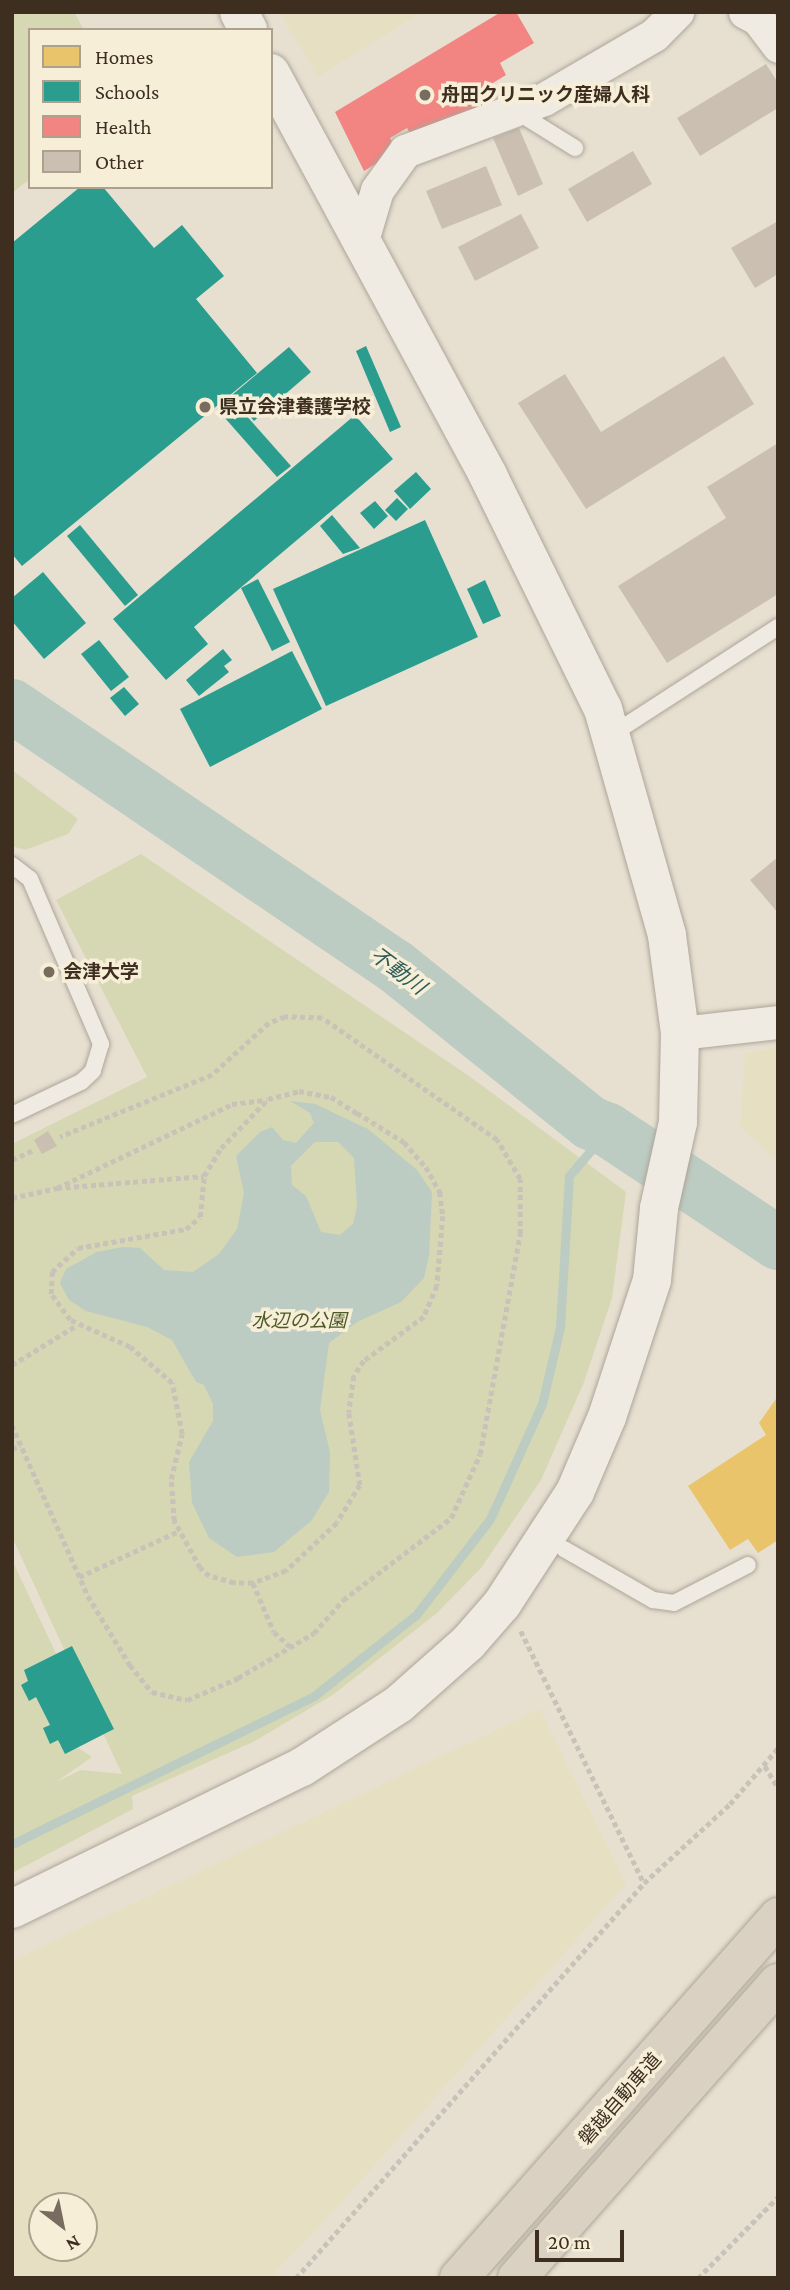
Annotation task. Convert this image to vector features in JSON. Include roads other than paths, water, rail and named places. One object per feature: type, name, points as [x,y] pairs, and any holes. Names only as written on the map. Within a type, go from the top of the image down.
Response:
[{"type":"highway","name":"磐越自動車道","points":[[459,2278],[778,1917]]},
{"type":"highway","points":[[517,2278],[778,1983]]},
{"type":"street","points":[[239,12],[247,28]]},
{"type":"street","points":[[363,237],[377,190],[405,151],[544,99],[654,35],[677,12]]},
{"type":"street","points":[[745,12],[758,19],[778,46]]},
{"type":"street","points":[[12,1909],[302,1768],[400,1704],[468,1643],[502,1604],[575,1492],[607,1417],[652,1280],[659,1208],[678,1122],[680,1033],[667,935],[603,709],[488,475],[363,237],[273,77]]},
{"type":"street","points":[[680,1033],[778,1022]]},
{"type":"lane","points":[[514,110],[575,148]]},
{"type":"lane","points":[[611,735],[778,627]]},
{"type":"lane","points":[[12,865],[30,879],[101,1044],[93,1072],[81,1082],[12,1115]]},
{"type":"lane","points":[[564,1549],[653,1600],[674,1603],[748,1565]]},
{"type":"waterway","name":"不動川","points":[[12,706],[395,966],[590,1123],[608,1130],[778,1243]]},
{"type":"waterway","points":[[12,1844],[314,1696],[416,1615],[490,1519],[542,1404],[560,1327],[569,1176],[608,1130]]},
{"type":"place","name":"舟田クリニック産婦人科","points":[[425,95]]},
{"type":"place","name":"県立会津養護学校","points":[[205,407]]},
{"type":"place","name":"会津大学","points":[[49,972]]},
{"type":"park label","name":"水辺の公園","points":[[299,1321]]}]
